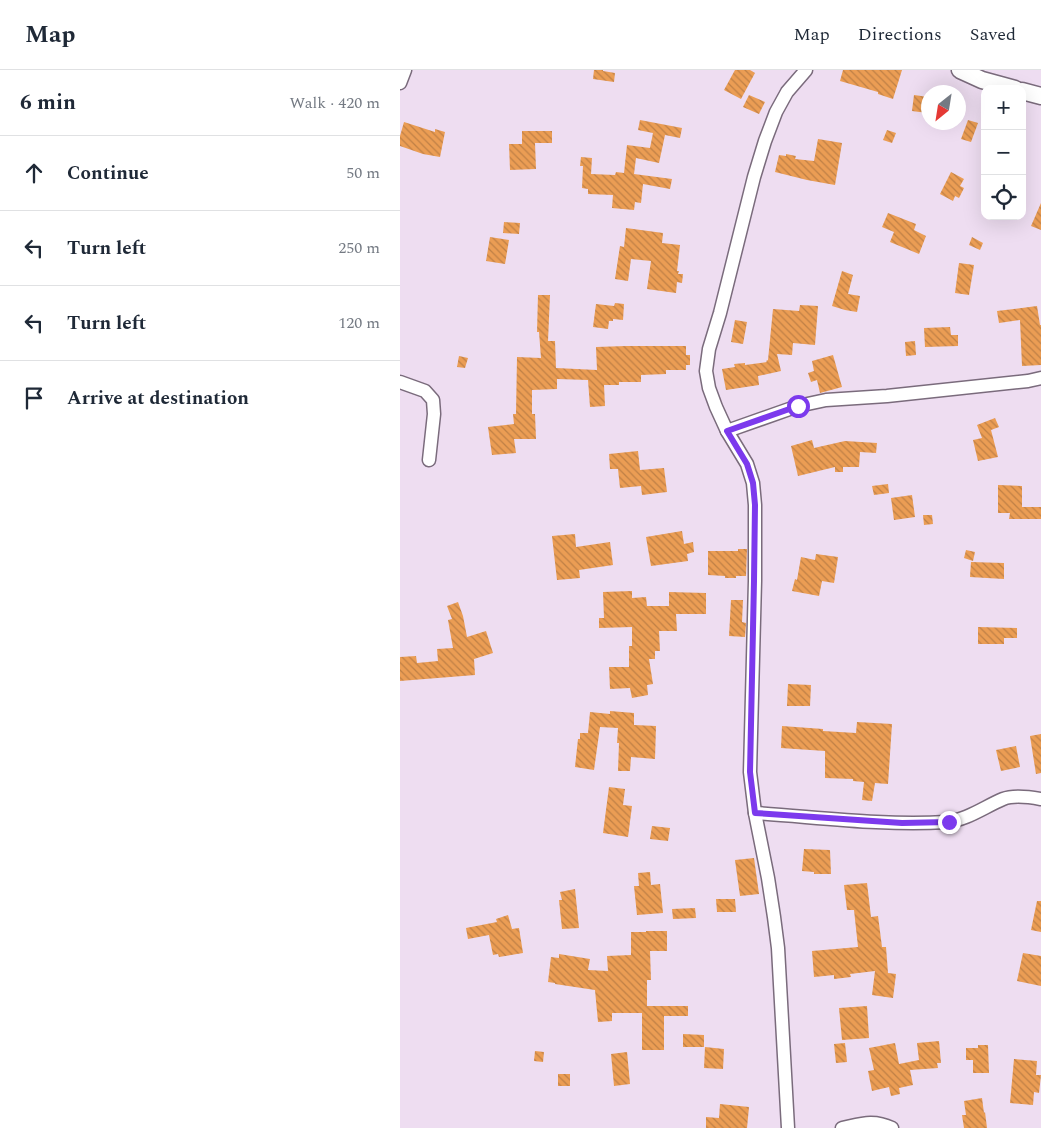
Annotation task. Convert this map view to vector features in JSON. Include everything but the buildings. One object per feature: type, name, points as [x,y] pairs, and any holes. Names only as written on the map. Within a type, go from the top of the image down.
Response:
[{"type":"main road","points":[[960,70],[982,80],[1000,85]]},
{"type":"main road","points":[[1026,92],[1041,96]]},
{"type":"street","points":[[400,83],[405,70]]},
{"type":"street","points":[[788,1128],[778,948],[768,878],[755,813],[750,772],[755,505],[753,483],[747,464],[727,431],[709,388],[706,371],[709,349],[765,141],[776,112],[787,92],[806,70]]},
{"type":"street","points":[[727,431],[798,406],[826,400],[1028,382],[1041,378]]},
{"type":"street","points":[[400,382],[425,391],[433,400],[434,414],[429,460]]},
{"type":"street","points":[[755,813],[902,823],[949,822],[975,814],[1005,798],[1028,797],[1041,799]]},
{"type":"street","points":[[842,1128],[871,1122],[885,1124],[892,1128]]},
{"type":"route","points":[[798,406],[727,431],[747,464],[753,483],[755,505],[750,772],[755,813],[902,823],[949,822]]}]
